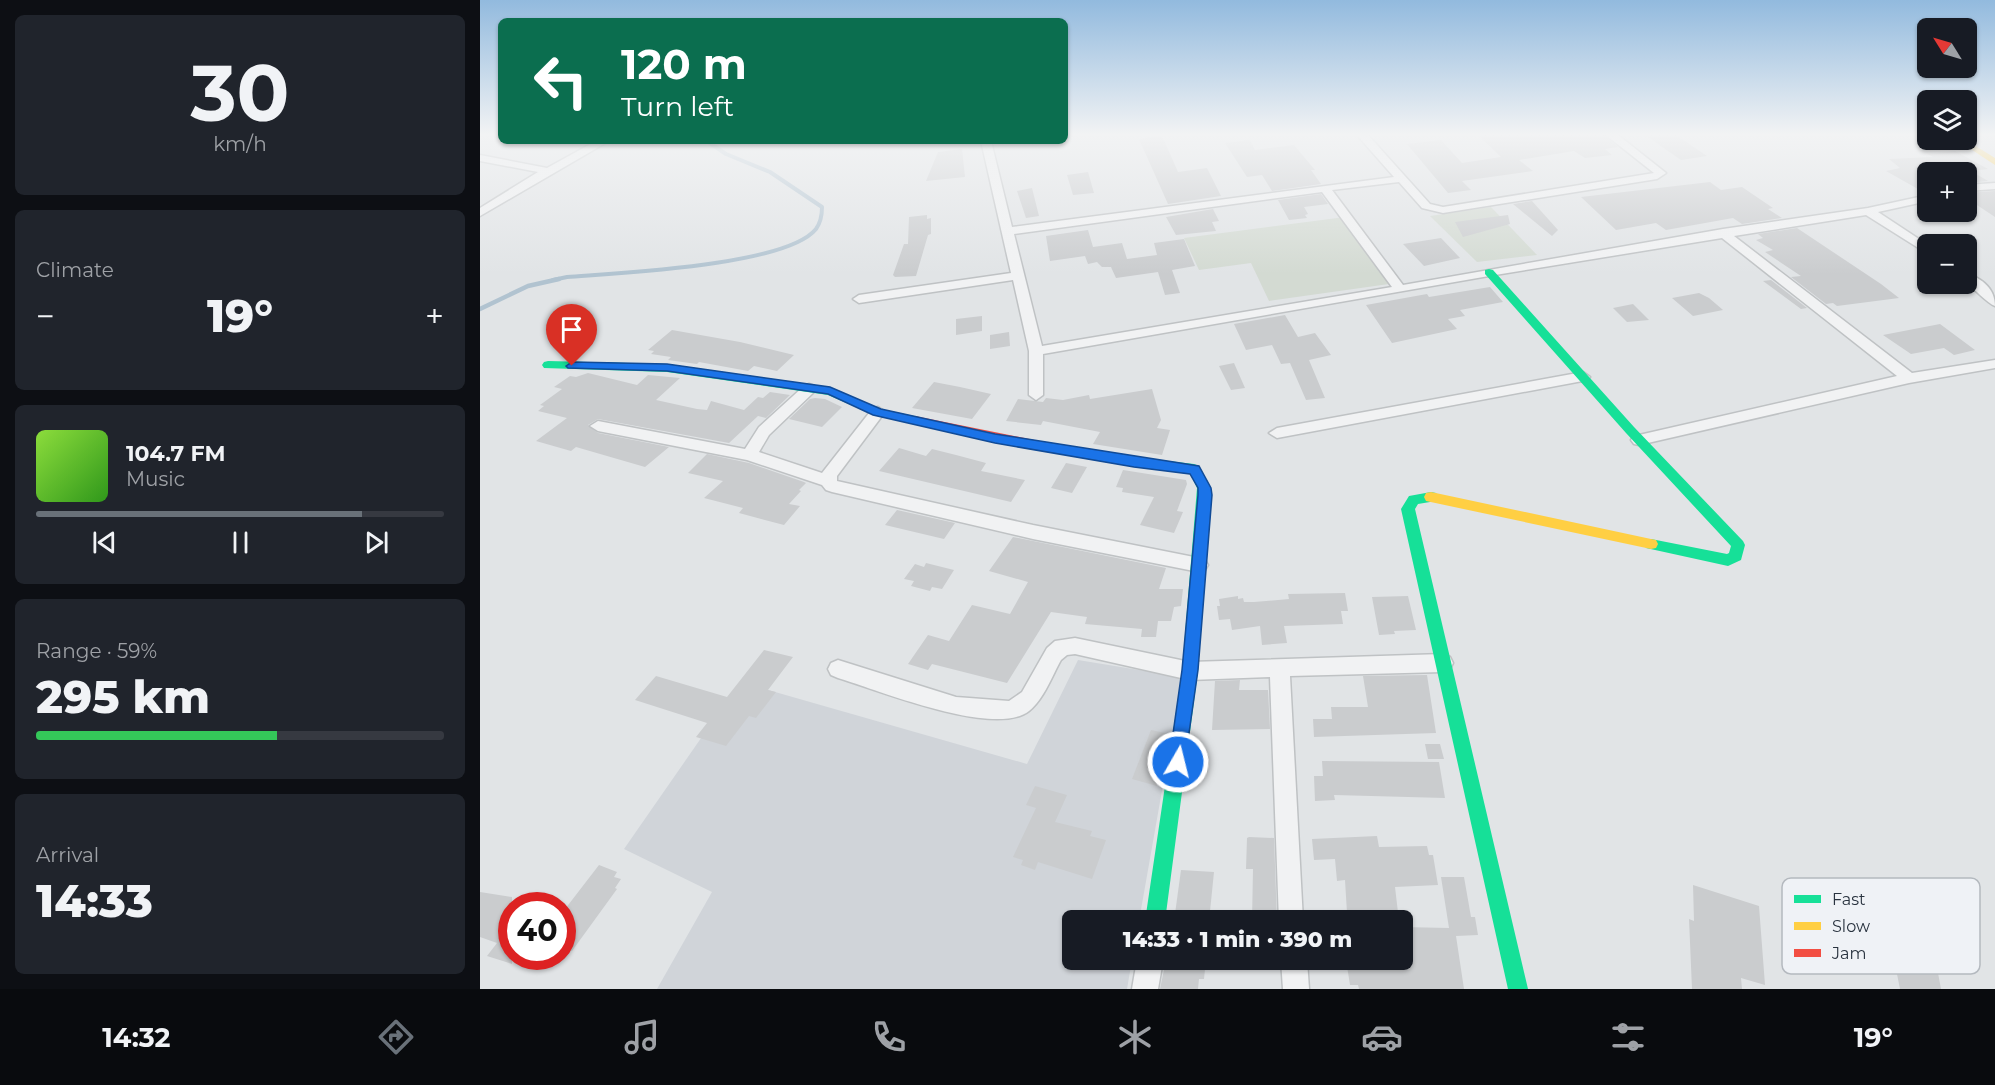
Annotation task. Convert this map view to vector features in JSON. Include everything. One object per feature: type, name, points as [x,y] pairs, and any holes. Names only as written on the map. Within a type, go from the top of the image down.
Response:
[{"type":"street","points":[[480,213],[532,181]]},
{"type":"street","points":[[995,181],[1036,351],[1036,395]]},
{"type":"street","points":[[1007,231],[1383,181]]},
{"type":"street","points":[[1403,181],[1426,206],[1443,210],[1624,181]]},
{"type":"street","points":[[1977,187],[1995,186]]},
{"type":"street","points":[[1326,188],[1400,289]]},
{"type":"street","points":[[1036,351],[1489,272],[1868,211],[1917,200]]},
{"type":"street","points":[[1868,211],[1917,244]]},
{"type":"street","points":[[1723,234],[1909,378]]},
{"type":"street","points":[[1489,272],[1639,440],[1738,545],[1736,556],[1728,560],[1428,496],[1414,500],[1407,509],[1518,989]]},
{"type":"street","points":[[859,299],[1018,276]]},
{"type":"street","points":[[1977,285],[1995,302]]},
{"type":"street","points":[[1639,440],[1909,378],[1995,364]]},
{"type":"street","points":[[548,365],[667,368],[830,391],[878,412],[995,438],[1134,462],[1194,469],[1204,488],[1205,495],[1190,670],[1157,910]]},
{"type":"street","points":[[1277,433],[1583,377]]},
{"type":"street","points":[[749,455],[764,431],[809,389]]},
{"type":"street","points":[[828,481],[829,475],[878,412]]},
{"type":"street","points":[[598,426],[749,455],[828,481],[832,486],[1033,532],[1199,565]]},
{"type":"street","points":[[838,669],[956,706],[1009,710],[1020,706],[1029,698],[1054,654],[1062,647],[1074,646],[1190,670],[1443,663]]},
{"type":"street","points":[[1280,668],[1291,910]]},
{"type":"street","points":[[1145,989],[1148,970]]},
{"type":"street","points":[[1295,970],[1296,989]]},
{"type":"shaded area","points":[[1491,207],[1537,255],[1477,262],[1430,216]]},
{"type":"shaded area","points":[[1345,217],[1389,284],[1269,301],[1251,263],[1199,270],[1184,238]]},
{"type":"shaded area","points":[[1078,660],[1182,677],[1141,910],[1062,910],[1062,970],[1130,970],[1127,989],[657,989],[712,892],[624,849],[740,682],[1027,764]]},
{"type":"building","points":[[1069,181],[1091,181],[1094,193],[1073,195]]},
{"type":"building","points":[[1158,181],[1214,181],[1221,196],[1168,204]]},
{"type":"building","points":[[1266,181],[1319,181],[1321,184],[1272,191]]},
{"type":"building","points":[[1438,181],[1462,181],[1471,190],[1448,193]]},
{"type":"building","points":[[1904,181],[1917,181],[1917,188]]},
{"type":"building","points":[[1710,182],[1721,190],[1742,187],[1773,208],[1768,209],[1782,218],[1742,224],[1733,218],[1666,230],[1656,223],[1616,230],[1581,197]]},
{"type":"building","points":[[1032,188],[1039,216],[1026,218],[1017,191]]},
{"type":"building","points":[[1995,191],[1995,217],[1977,205],[1977,192]]},
{"type":"building","points":[[1321,194],[1328,204],[1304,207],[1308,214],[1305,215],[1307,218],[1289,220],[1278,200]]},
{"type":"building","points":[[1532,201],[1558,230],[1552,236],[1513,204]]},
{"type":"building","points":[[1213,209],[1219,221],[1212,222],[1216,231],[1176,235],[1166,217]]},
{"type":"building","points":[[927,215],[927,219],[931,218],[931,234],[928,235],[916,276],[895,277],[893,275],[904,244],[908,244],[909,217]]},
{"type":"building","points":[[1508,215],[1510,224],[1463,237],[1455,222]]},
{"type":"building","points":[[1797,228],[1899,298],[1837,306],[1833,303],[1826,304],[1791,277],[1801,276],[1765,252],[1773,250],[1756,240],[1763,238],[1758,234]]},
{"type":"building","points":[[1088,230],[1093,247],[1122,243],[1127,259],[1157,255],[1154,243],[1184,239],[1195,266],[1172,270],[1180,293],[1165,295],[1158,272],[1116,278],[1111,267],[1102,267],[1097,262],[1088,264],[1085,256],[1050,261],[1046,236]]},
{"type":"building","points":[[1441,238],[1460,258],[1424,266],[1403,244]]},
{"type":"building","points":[[1771,280],[1807,308],[1801,309],[1763,281]]},
{"type":"building","points":[[1490,287],[1503,302],[1460,310],[1465,316],[1448,319],[1457,329],[1392,343],[1366,305],[1427,294],[1429,297]]},
{"type":"building","points":[[1699,293],[1723,310],[1693,316],[1672,298]]},
{"type":"building","points":[[1633,304],[1649,320],[1627,322],[1613,308]]},
{"type":"building","points":[[1285,315],[1298,337],[1315,333],[1331,355],[1309,360],[1325,398],[1306,400],[1290,363],[1281,364],[1272,345],[1246,350],[1234,324]]},
{"type":"building","points":[[982,316],[982,331],[956,335],[956,319]]},
{"type":"building","points":[[569,317],[591,320],[571,335],[549,331]]},
{"type":"building","points":[[1940,324],[1975,350],[1954,355],[1944,348],[1911,354],[1883,335]]},
{"type":"building","points":[[672,330],[740,342],[794,355],[777,371],[754,366],[748,371],[699,362],[697,364],[668,360],[671,357],[651,354],[654,351],[648,350]]},
{"type":"building","points":[[1009,332],[1010,346],[990,349],[990,335]]},
{"type":"building","points":[[1234,363],[1245,388],[1231,390],[1219,366]]},
{"type":"building","points":[[588,373],[637,385],[648,375],[680,378],[656,400],[697,409],[707,410],[711,401],[744,410],[758,397],[763,398],[770,392],[790,395],[766,418],[758,416],[729,443],[598,419],[588,425],[598,433],[669,447],[645,467],[576,447],[571,451],[536,441],[567,418],[538,411],[544,406],[540,405],[562,389],[554,387],[570,376],[576,377]]},
{"type":"building","points":[[934,382],[991,394],[972,419],[912,408]]},
{"type":"building","points":[[1152,389],[1161,420],[1157,428],[1170,430],[1162,455],[1093,444],[1100,432],[1043,421],[1041,425],[1006,421],[1018,399],[1043,402],[1046,398],[1063,400],[1089,395],[1090,399]]},
{"type":"building","points":[[810,399],[825,399],[842,407],[822,427],[789,419]]},
{"type":"building","points":[[899,448],[926,456],[932,449],[956,455],[986,463],[981,471],[1025,480],[1011,502],[879,471]]},
{"type":"building","points":[[707,454],[749,463],[806,483],[789,504],[800,506],[784,525],[739,513],[743,508],[704,498],[723,481],[688,473]]},
{"type":"building","points":[[1066,463],[1087,467],[1072,493],[1051,488]]},
{"type":"building","points":[[1123,470],[1186,480],[1187,484],[1177,511],[1183,512],[1174,533],[1140,525],[1154,497],[1122,492],[1123,488],[1116,487]]},
{"type":"building","points":[[897,510],[955,523],[944,539],[885,525]]},
{"type":"building","points":[[1013,537],[1166,568],[1159,589],[1183,589],[1181,606],[1174,607],[1171,621],[1158,621],[1156,637],[1141,637],[1142,629],[1085,624],[1087,617],[1051,612],[1007,683],[932,664],[928,670],[908,664],[928,635],[949,641],[972,605],[1010,614],[1028,582],[989,571]]},
{"type":"building","points":[[926,563],[954,570],[942,589],[932,587],[930,591],[911,586],[914,581],[904,579],[915,564],[924,567]]},
{"type":"building","points":[[1345,593],[1348,611],[1341,611],[1343,624],[1284,626],[1287,643],[1262,645],[1260,626],[1232,630],[1230,619],[1219,620],[1217,606],[1220,606],[1219,599],[1238,596],[1238,599],[1243,598],[1244,602],[1254,602],[1289,599],[1288,594]]},
{"type":"building","points":[[1408,596],[1416,630],[1394,631],[1395,634],[1379,635],[1372,597]]},
{"type":"building","points":[[764,650],[793,657],[768,690],[776,692],[756,718],[749,716],[726,746],[696,737],[707,723],[635,700],[656,676],[727,697]]},
{"type":"building","points":[[1427,675],[1436,733],[1314,737],[1313,719],[1332,719],[1331,707],[1368,707],[1363,676]]},
{"type":"building","points":[[1240,680],[1239,690],[1268,690],[1270,729],[1212,730],[1215,681]]},
{"type":"building","points":[[1151,730],[1165,733],[1157,786],[1132,779]]},
{"type":"building","points":[[1425,744],[1440,744],[1444,759],[1428,759]]},
{"type":"building","points":[[1322,761],[1439,762],[1445,798],[1334,795],[1335,800],[1315,801],[1314,776],[1323,776]]},
{"type":"building","points":[[1035,786],[1067,795],[1055,822],[1092,831],[1090,836],[1106,840],[1092,879],[1038,862],[1035,870],[1021,865],[1023,860],[1013,857],[1036,808],[1026,805]]},
{"type":"building","points":[[1377,836],[1379,847],[1427,846],[1429,855],[1433,855],[1438,885],[1395,887],[1398,910],[1347,910],[1345,880],[1337,881],[1335,859],[1314,860],[1312,839]]},
{"type":"building","points":[[1247,838],[1274,838],[1277,910],[1252,910],[1253,869],[1246,869]]},
{"type":"building","points":[[599,865],[617,872],[614,877],[621,879],[615,888],[617,889],[576,945],[576,895]]},
{"type":"building","points":[[1181,870],[1214,872],[1210,910],[1176,910]]},
{"type":"building","points":[[1441,877],[1464,877],[1471,917],[1475,917],[1478,935],[1456,936],[1464,989],[1359,989],[1358,985],[1350,985],[1348,970],[1413,970],[1413,927],[1449,928]]},
{"type":"building","points":[[1693,885],[1759,906],[1765,985],[1741,978],[1742,989],[1692,989],[1689,919],[1694,921]]},
{"type":"building","points":[[480,892],[498,895],[498,960],[487,956],[497,943],[480,937]]},
{"type":"building","points":[[1164,970],[1205,970],[1204,979],[1199,979],[1198,989],[1160,989]]},
{"type":"building","points":[[1897,974],[1938,974],[1941,989],[1900,989]]},
{"type":"waterway","points":[[553,280],[699,265],[771,252],[799,242],[816,229],[821,218],[822,207],[784,181]]},
{"type":"waterway","points":[[480,309],[528,286],[559,279]]},
{"type":"traffic: fast","points":[[1489,272],[1630,430],[1738,545],[1736,556],[1728,560],[1651,544]]},
{"type":"traffic: fast","points":[[548,365],[667,368],[830,391],[878,412],[915,420]]},
{"type":"traffic: fast","points":[[1054,448],[1134,462],[1194,469],[1204,488],[1190,671],[1157,910]]},
{"type":"traffic: fast","points":[[1431,497],[1414,500],[1408,509],[1518,989]]},
{"type":"traffic: slow","points":[[1431,497],[1651,544]]},
{"type":"traffic: jam","points":[[915,420],[1054,448]]},
{"type":"route","points":[[572,366],[667,368],[830,391],[878,412],[995,438],[1134,462],[1194,469],[1204,488],[1205,495],[1190,670],[1178,762]]}]
